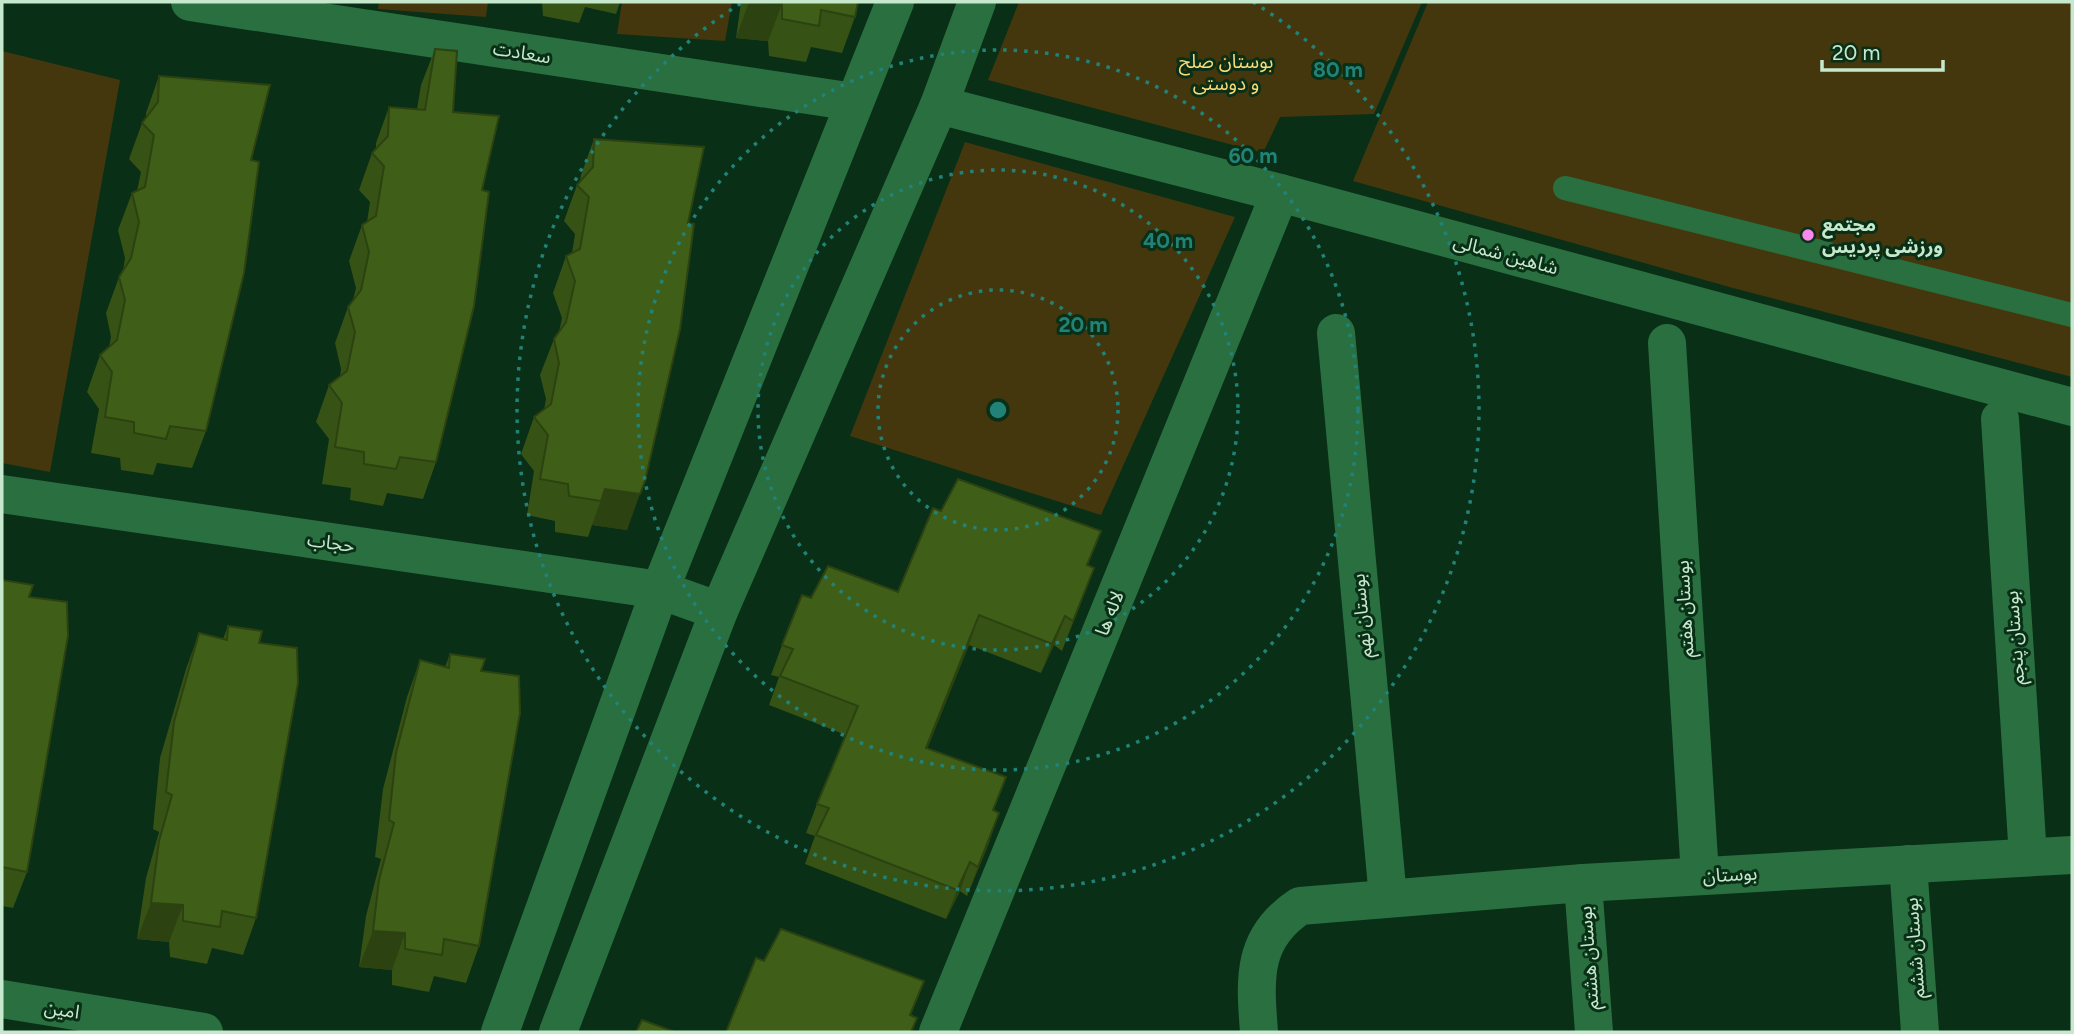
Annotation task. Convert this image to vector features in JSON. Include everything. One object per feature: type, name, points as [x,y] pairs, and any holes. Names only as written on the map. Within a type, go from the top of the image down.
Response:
[{"type":"street","name":"سعادت","points":[[190,2],[853,102]]},
{"type":"street","points":[[500,1032],[660,590],[895,2]]},
{"type":"street","points":[[558,1032],[719,611],[939,104],[977,2]]},
{"type":"street","name":"شاهین شمالی","points":[[939,104],[1280,193],[2072,407]]},
{"type":"street","name":"لاله ها","points":[[938,1032],[1280,193]]},
{"type":"street","name":"بوستان نهم","points":[[1336,333],[1388,898]]},
{"type":"street","name":"بوستان هفتم","points":[[1667,343],[1700,876]]},
{"type":"street","name":"بوستان پنجم","points":[[2000,419],[2028,857]]},
{"type":"street","name":"حجاب","points":[[2,494],[660,590],[719,611]]},
{"type":"street","name":"بوستان","points":[[1258,1032],[1258,965],[1266,940],[1279,920],[1300,906],[1583,883],[2072,855]]},
{"type":"street","name":"بوستان ششم","points":[[1908,864],[1920,1032]]},
{"type":"street","name":"بوستان هشتم","points":[[1583,883],[1594,1032]]},
{"type":"street","name":"امین","points":[[2,999],[204,1032]]},
{"type":"lane","points":[[1565,188],[2072,315]]},
{"type":"green space","points":[[379,2],[488,2],[486,17],[378,9]]},
{"type":"green space","points":[[622,2],[732,2],[725,41],[617,34]]},
{"type":"green space","name":"بوستان صلح و دوستی","points":[[1019,2],[1422,2],[1374,114],[1280,117],[1263,153],[988,80]]},
{"type":"green space","name":"مجتمع ورزشی پردیس","points":[[1428,2],[2072,2],[2072,377],[1733,288],[1353,181]]},
{"type":"green space","points":[[2,51],[120,80],[50,472],[2,463]]},
{"type":"green space","points":[[965,142],[1235,217],[1101,515],[850,436]]},
{"type":"building","points":[[751,2],[858,2],[855,17],[821,10],[819,26],[782,19],[782,4]]},
{"type":"building","points":[[435,49],[457,51],[453,112],[499,116],[482,190],[489,192],[474,306],[436,462],[400,457],[396,469],[364,464],[364,452],[335,447],[342,403],[329,385],[347,371],[355,332],[348,307],[361,290],[369,252],[362,225],[376,216],[384,166],[372,153],[388,136],[389,107],[425,110]]},
{"type":"building","points":[[159,76],[270,85],[251,160],[259,162],[244,273],[206,431],[170,426],[166,439],[134,433],[134,422],[105,417],[112,372],[100,355],[117,340],[125,300],[119,277],[131,258],[139,222],[132,193],[145,187],[154,135],[142,123],[158,102]]},
{"type":"building","points":[[594,139],[704,147],[688,223],[694,224],[680,329],[645,481],[640,494],[605,489],[601,501],[569,496],[568,484],[540,479],[548,435],[534,417],[551,404],[559,363],[554,339],[566,322],[575,281],[566,256],[580,249],[589,197],[577,185],[593,167]]},
{"type":"building","points":[[958,479],[1101,531],[1087,565],[1094,568],[1073,621],[1065,616],[1052,644],[979,615],[926,748],[1006,777],[993,810],[999,813],[978,867],[970,862],[957,890],[816,835],[829,808],[817,804],[858,706],[780,676],[793,649],[782,645],[802,595],[811,598],[828,566],[898,592],[933,508],[941,511]]},
{"type":"building","points":[[2,580],[33,585],[29,597],[67,602],[68,636],[27,872],[2,867]]},
{"type":"building","points":[[228,626],[262,631],[259,643],[297,648],[298,683],[256,918],[222,911],[220,927],[183,921],[183,905],[151,903],[159,841],[172,795],[166,792],[174,722],[199,633],[227,640]]},
{"type":"building","points":[[450,654],[485,659],[481,671],[519,676],[520,713],[479,946],[444,939],[442,955],[405,949],[405,933],[373,931],[379,880],[394,823],[389,820],[396,753],[420,660],[449,668]]},
{"type":"building","points":[[781,929],[924,981],[910,1015],[917,1018],[911,1032],[726,1032],[756,958],[764,961]]},
{"type":"building","points":[[642,1020],[675,1032],[636,1032]]},
{"type":"place","name":"مجتمع ورزشی پردیس","points":[[1808,235]]}]
